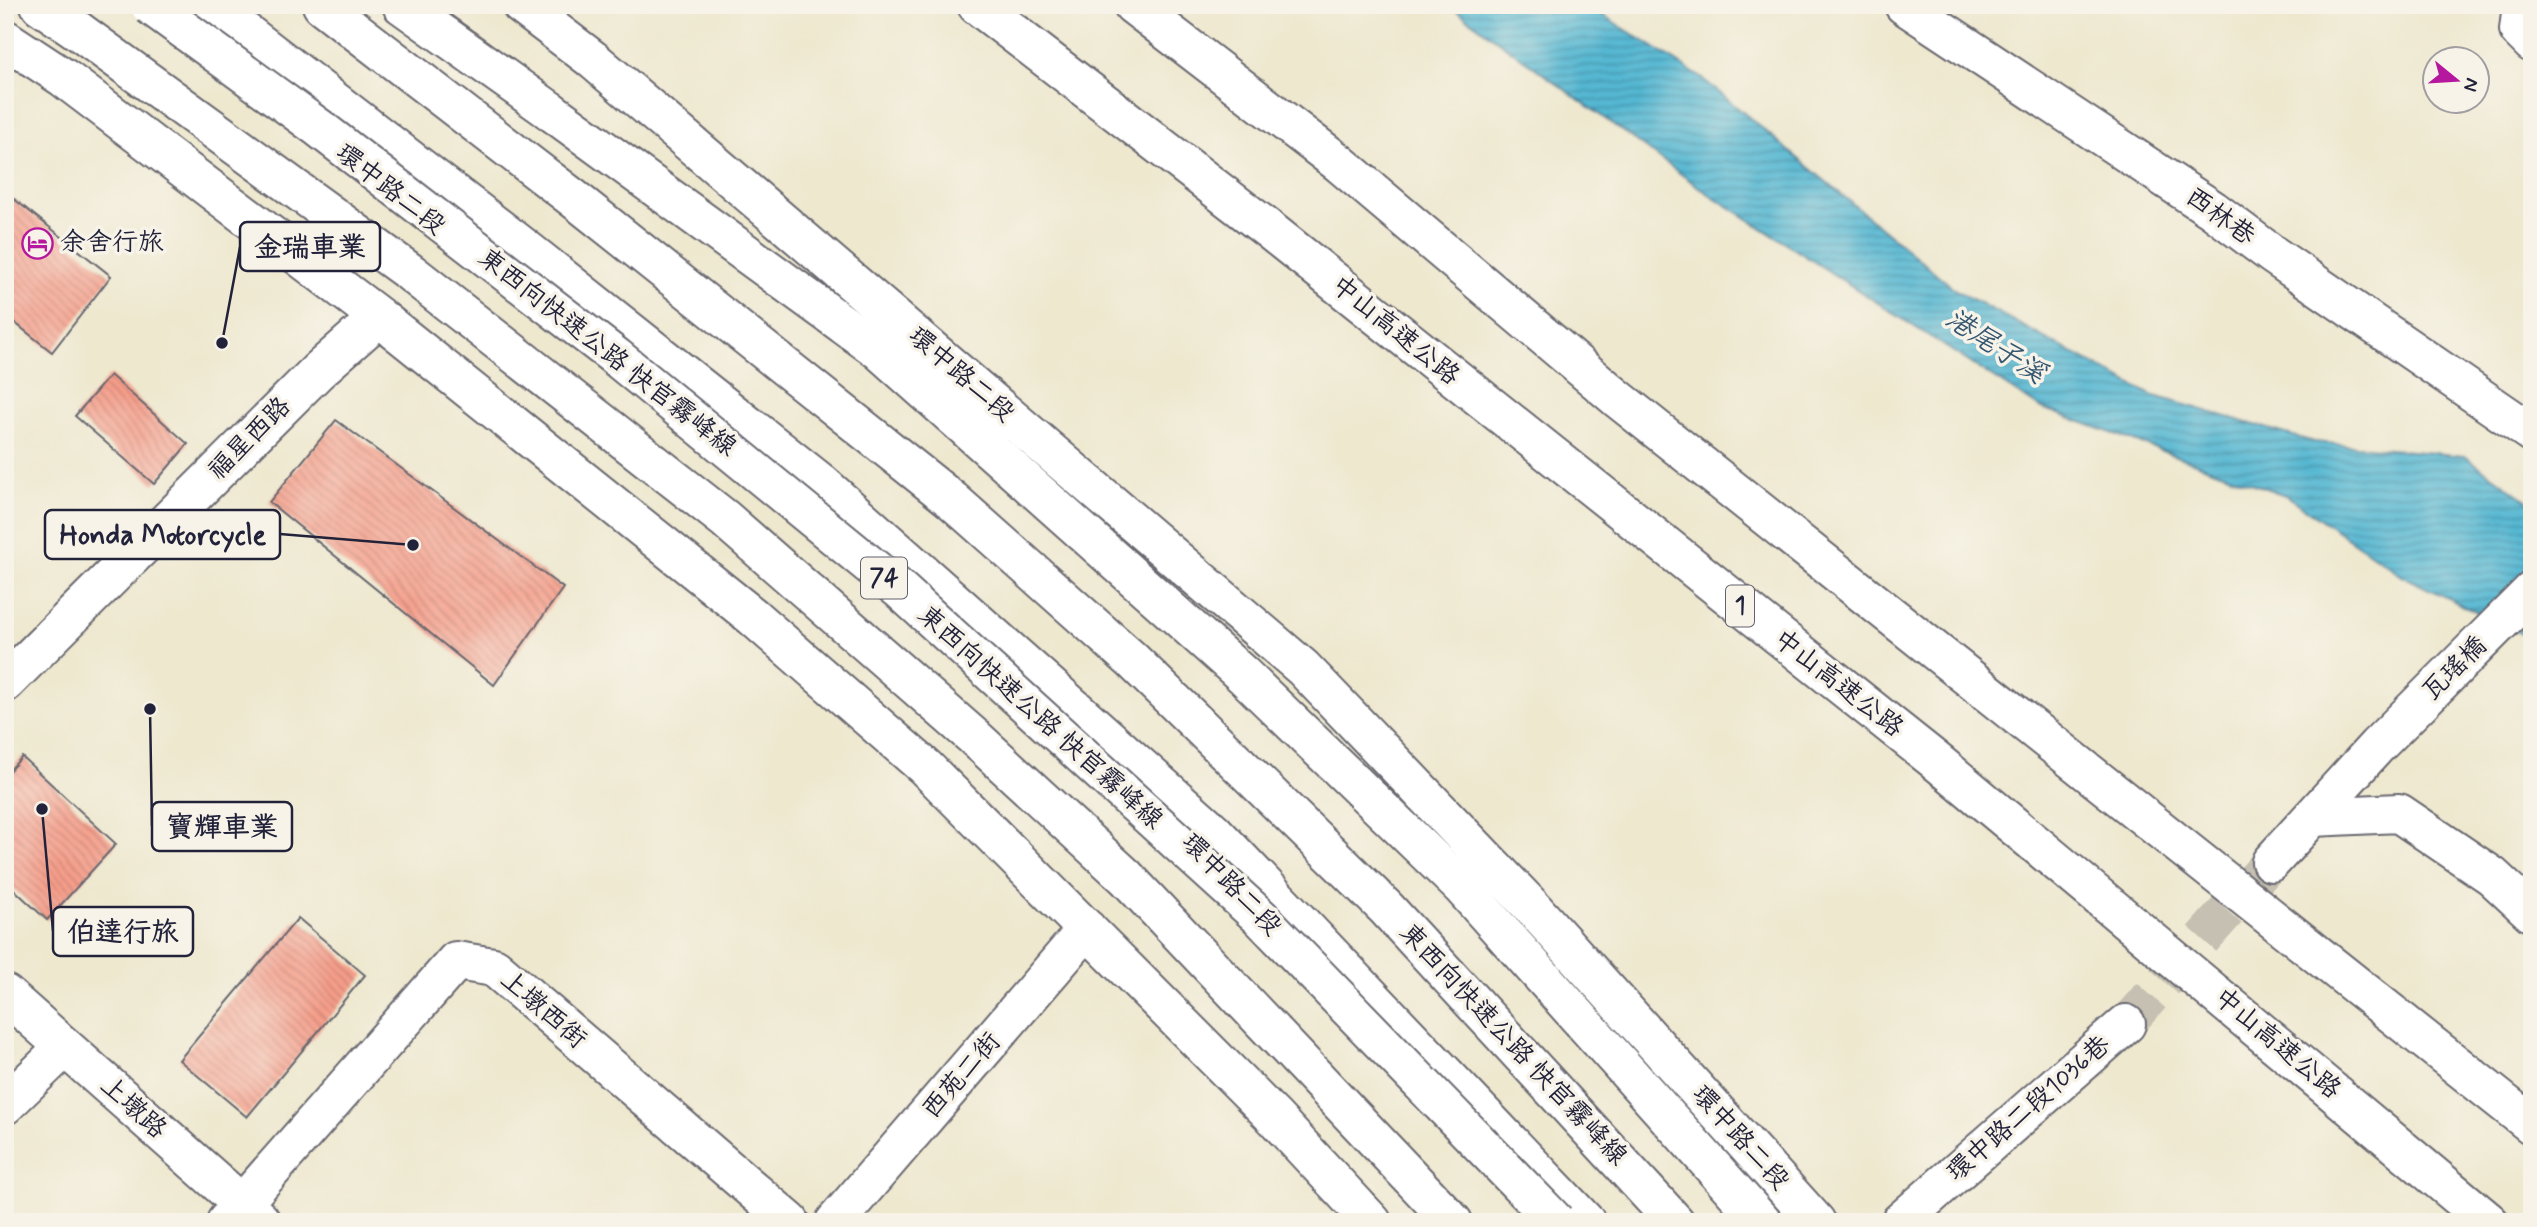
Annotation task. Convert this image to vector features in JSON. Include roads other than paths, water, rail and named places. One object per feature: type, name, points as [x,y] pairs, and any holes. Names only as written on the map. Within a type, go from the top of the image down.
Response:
[{"type":"main road","points":[[40,5],[411,273],[736,528],[974,737],[1126,877],[1453,1222]]},
{"type":"main road","name":"東西向快速公路 快官霧峰線","points":[[150,5],[319,128],[616,357],[899,589],[1261,918],[1558,1222]]},
{"type":"main road","name":"環中路二段","points":[[210,5],[531,253],[852,510],[1214,832],[1586,1222]]},
{"type":"main road","name":"東西向快速公路 快官霧峰線","points":[[322,5],[582,205],[952,500],[1132,660],[1386,908],[1675,1222]]},
{"type":"main road","points":[[402,5],[880,351],[1243,675],[1462,887],[1762,1222]]},
{"type":"main road","name":"環中路二段","points":[[521,5],[592,59],[1303,668],[1531,906],[1816,1222]]},
{"type":"main road","name":"中山高速公路","points":[[977,5],[1272,232],[1925,752],[2489,1222]]},
{"type":"main road","points":[[1133,5],[1339,163],[1617,398],[2532,1125]]},
{"type":"main road","name":"西林巷","points":[[1904,5],[2213,210],[2273,256],[2532,433]]},
{"type":"main road","points":[[2522,5],[2519,30],[2532,43]]},
{"type":"main road","points":[[5,39],[64,78],[379,317],[793,652],[925,767],[1275,1118],[1372,1222]]},
{"type":"main road","name":"福星西路","points":[[5,683],[318,371],[379,317]]},
{"type":"main road","name":"瓦瑤橋","points":[[2271,862],[2377,746],[2532,592]]},
{"type":"main road","points":[[2312,817],[2399,813],[2492,876],[2532,913]]},
{"type":"main road","name":"西苑二街","points":[[835,1222],[1087,929]]},
{"type":"main road","name":"上墩西街","points":[[243,1216],[456,961],[494,967],[790,1222]]},
{"type":"main road","name":"上墩路","points":[[5,994],[65,1047],[243,1216]]},
{"type":"main road","name":"環中路二段1036巷","points":[[1900,1222],[2126,1024]]},
{"type":"main road","points":[[5,1105],[65,1047]]},
{"type":"water","name":"港尾子溪","points":[[1449,5],[1587,5],[1703,79],[1957,291],[2151,395],[2314,442],[2465,456],[2532,504],[2532,639],[2408,579],[2285,495],[2039,407],[1703,190]]},
{"type":"tunnel","points":[[2126,1024],[2271,862]]},
{"type":"place","name":"余舍行旅","points":[[37,243]]},
{"type":"place","name":"金瑞車業","points":[[222,343]]},
{"type":"place","name":"Honda Motorcycle","points":[[413,545]]},
{"type":"place","name":"寶輝車業","points":[[150,709]]},
{"type":"place","name":"伯達行旅","points":[[42,809]]}]
